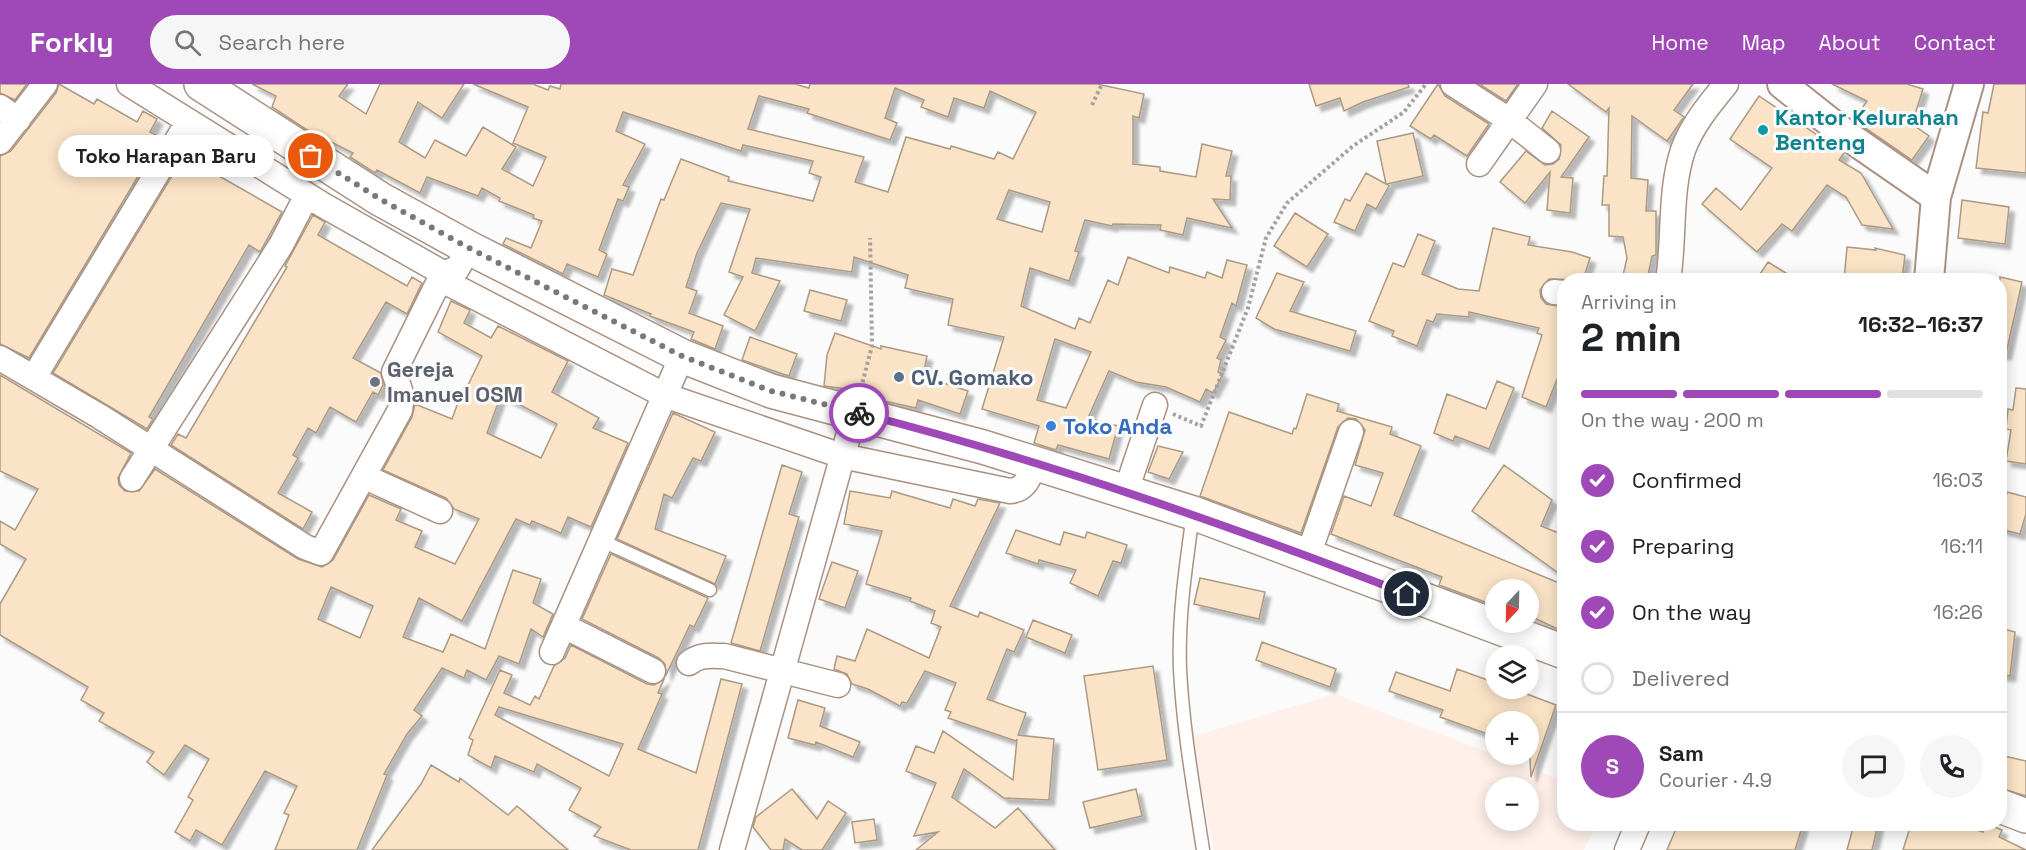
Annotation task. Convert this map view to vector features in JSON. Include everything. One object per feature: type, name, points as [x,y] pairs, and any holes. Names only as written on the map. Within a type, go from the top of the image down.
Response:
[{"type":"main road","points":[[201,84],[327,167],[469,248],[682,356],[771,391],[855,412],[1035,464],[1193,513],[1557,649]]},
{"type":"main road","points":[[2007,809],[2026,816]]},
{"type":"street","points":[[0,142],[9,113],[45,84]]},
{"type":"street","points":[[129,84],[442,276],[664,395],[842,456],[1010,491],[1019,489],[1027,483],[1035,464]]},
{"type":"street","points":[[1453,84],[1509,120],[1548,151]]},
{"type":"street","points":[[1479,164],[1534,84]]},
{"type":"street","points":[[1669,273],[1675,192],[1682,153],[1695,124],[1726,84]]},
{"type":"street","points":[[1782,84],[1845,134],[1936,197]]},
{"type":"street","points":[[1930,273],[1936,197],[1969,84]]},
{"type":"street","points":[[34,377],[188,122]]},
{"type":"street","points":[[132,479],[281,245],[307,195]]},
{"type":"street","points":[[0,358],[318,553],[323,551],[364,477],[402,401],[394,372],[442,276],[457,269],[469,248]]},
{"type":"street","points":[[552,652],[682,356]]},
{"type":"street","points":[[1126,491],[1155,405]]},
{"type":"street","points":[[732,850],[855,412]]},
{"type":"street","points":[[1308,556],[1351,432]]},
{"type":"street","points":[[364,477],[440,511]]},
{"type":"street","points":[[564,626],[653,671]]},
{"type":"street","points":[[689,663],[695,658],[708,655],[724,656],[838,685]]},
{"type":"street","points":[[1627,850],[1635,831]]},
{"type":"lane","points":[[1193,513],[1182,593],[1180,668],[1187,745],[1203,850]]},
{"type":"lane","points":[[602,541],[710,590]]},
{"type":"path","points":[[1092,105],[1102,84]]},
{"type":"path","points":[[1155,405],[1201,426],[1248,308],[1266,238],[1287,203],[1353,146],[1404,112],[1426,84]]},
{"type":"path","points":[[855,412],[872,346],[870,238]]},
{"type":"shaded area","points":[[1335,694],[1485,751],[1485,765],[1522,765],[1557,778],[1557,831],[1594,831],[1584,850],[1214,850],[1190,737]]},
{"type":"building","points":[[0,84],[27,84],[15,100],[0,93]]},
{"type":"building","points":[[59,84],[94,104],[97,99],[137,122],[143,111],[157,119],[150,132],[161,138],[29,358],[0,344],[0,156],[11,151],[56,93]]},
{"type":"building","points":[[252,84],[348,84],[339,96],[366,114],[380,84],[464,84],[442,118],[418,102],[399,142],[425,158],[435,140],[466,156],[483,127],[516,147],[502,169],[533,186],[546,157],[513,143],[528,107],[473,84],[533,84],[548,90],[550,86],[560,89],[561,84],[795,84],[809,88],[810,84],[1097,84],[1144,94],[1139,118],[1133,116],[1133,164],[1160,167],[1160,171],[1196,177],[1202,144],[1232,151],[1226,176],[1231,176],[1230,200],[1213,199],[1232,228],[1187,218],[1183,235],[1160,230],[1161,225],[1113,224],[1112,226],[1085,220],[1075,251],[1079,252],[1069,281],[1030,268],[1021,306],[1075,329],[1079,318],[1090,323],[1108,280],[1118,285],[1128,257],[1169,273],[1170,267],[1205,278],[1207,272],[1222,278],[1227,260],[1247,265],[1236,306],[1232,303],[1220,337],[1226,340],[1217,358],[1221,360],[1218,372],[1223,374],[1213,393],[1206,389],[1200,402],[1166,387],[1136,382],[1109,371],[1088,418],[1118,426],[1109,459],[1058,445],[1056,450],[1034,443],[1039,426],[982,409],[1004,337],[948,325],[953,299],[905,288],[908,275],[854,257],[852,272],[756,258],[752,273],[780,281],[755,331],[724,315],[743,277],[729,272],[750,209],[721,203],[697,253],[686,287],[697,291],[689,313],[723,326],[715,349],[691,339],[694,332],[650,316],[651,314],[604,295],[612,269],[633,275],[661,199],[664,200],[681,159],[729,177],[728,181],[813,201],[821,177],[809,173],[813,161],[743,145],[741,151],[623,112],[616,131],[645,144],[623,185],[629,187],[623,201],[618,199],[599,250],[607,254],[598,277],[567,264],[563,274],[503,244],[506,238],[531,248],[542,221],[533,218],[534,215],[499,201],[500,198],[482,188],[478,196],[427,177],[420,193],[377,170],[375,173],[350,157],[353,153],[307,130],[272,107],[276,96]],"holes":[[[895,88],[924,100],[921,107],[948,117],[954,98],[984,108],[990,91],[1036,112],[1013,159],[998,152],[994,159],[951,146],[950,149],[906,137],[888,192],[855,182],[864,157],[748,129],[759,96],[809,109],[807,113],[890,140],[897,123],[885,118]],[[1009,190],[1050,202],[1042,232],[997,219]],[[1055,339],[1091,352],[1066,408],[1037,400]]]},
{"type":"building","points":[[1309,84],[1408,84],[1409,87],[1363,102],[1344,111],[1340,98],[1316,106]]},
{"type":"building","points":[[1438,84],[1445,96],[1489,124],[1467,156],[1434,135],[1431,139],[1410,126]]},
{"type":"building","points":[[1479,84],[1518,84],[1506,101]]},
{"type":"building","points":[[1568,84],[1693,84],[1674,110],[1684,117],[1667,141],[1632,116],[1631,178],[1648,180],[1646,211],[1656,211],[1656,255],[1652,256],[1648,273],[1624,273],[1627,258],[1623,237],[1609,236],[1609,205],[1602,205],[1604,176],[1607,176],[1609,108],[1606,112]]},
{"type":"building","points":[[1832,84],[1907,84],[1923,89],[1912,124],[1929,136],[1912,160],[1854,120],[1867,101]]},
{"type":"building","points":[[1994,84],[2026,84],[2026,173],[1976,168],[1983,112],[1988,113]]},
{"type":"building","points":[[1759,96],[1844,153],[1839,160],[1861,173],[1893,229],[1862,225],[1846,197],[1827,185],[1792,231],[1782,224],[1757,252],[1702,204],[1716,188],[1741,210],[1772,168],[1730,139]]},
{"type":"building","points":[[1552,111],[1589,137],[1561,177],[1573,178],[1570,213],[1547,210],[1550,172],[1525,203],[1500,182],[1526,151],[1545,165],[1553,164],[1559,159],[1561,145],[1542,128]]},
{"type":"building","points":[[1413,133],[1423,176],[1387,184],[1389,186],[1376,209],[1367,204],[1355,231],[1334,222],[1345,199],[1350,201],[1366,173],[1386,184],[1377,141]]},
{"type":"building","points":[[184,156],[282,212],[260,252],[249,245],[149,417],[153,419],[147,429],[53,373]]},
{"type":"building","points":[[1962,200],[2009,207],[2005,244],[1958,238]]},
{"type":"building","points":[[1295,213],[1328,234],[1307,267],[1274,246]]},
{"type":"building","points":[[313,215],[325,222],[318,235],[407,286],[412,277],[422,283],[407,314],[386,302],[353,358],[381,373],[383,385],[378,395],[373,392],[356,422],[330,407],[316,433],[308,428],[293,455],[298,458],[278,493],[312,512],[303,529],[171,445],[178,434],[186,438],[287,267],[285,266]]},
{"type":"building","points":[[1493,228],[1530,237],[1528,245],[1572,252],[1590,258],[1585,273],[1557,273],[1557,279],[1549,279],[1540,290],[1541,298],[1546,304],[1557,306],[1557,380],[1546,407],[1522,397],[1542,335],[1537,333],[1539,328],[1469,312],[1469,317],[1437,314],[1433,322],[1427,320],[1417,346],[1392,336],[1394,331],[1369,321],[1393,263],[1404,267],[1418,234],[1435,241],[1422,274],[1458,289],[1479,291]]},
{"type":"building","points":[[1847,247],[1876,250],[1875,248],[1905,255],[1903,273],[1845,273]]},
{"type":"building","points":[[1768,262],[1786,273],[1761,273]]},
{"type":"building","points":[[1277,273],[1304,282],[1290,311],[1356,331],[1350,351],[1274,329],[1256,318]]},
{"type":"building","points":[[2007,279],[2022,282],[2007,350]]},
{"type":"building","points":[[810,290],[847,300],[841,321],[804,311]]},
{"type":"building","points":[[451,301],[470,310],[464,323],[491,338],[498,326],[568,361],[552,392],[599,418],[593,428],[628,443],[591,527],[568,517],[561,533],[532,521],[530,525],[516,519],[462,621],[419,598],[403,637],[443,652],[451,634],[485,649],[513,570],[541,579],[533,603],[553,614],[543,637],[531,629],[519,664],[499,656],[486,680],[467,670],[464,678],[442,668],[414,710],[422,716],[407,734],[384,774],[387,775],[357,850],[275,850],[289,815],[284,813],[297,786],[265,771],[222,845],[196,830],[190,841],[175,832],[193,800],[188,797],[209,759],[185,745],[164,775],[147,762],[154,752],[99,721],[104,713],[81,700],[88,687],[0,635],[0,604],[26,559],[0,544],[0,521],[15,530],[38,489],[0,471],[0,375],[131,453],[118,478],[119,485],[125,491],[139,491],[155,469],[298,559],[322,567],[333,560],[369,495],[401,509],[396,520],[422,531],[415,547],[455,564],[479,519],[454,509],[446,498],[383,470],[412,417],[415,404],[452,419],[464,386],[467,387],[482,356],[438,332]],"holes":[[[501,395],[557,424],[541,458],[487,433]],[[331,587],[373,606],[360,638],[318,619]]]},
{"type":"building","points":[[835,333],[881,349],[881,346],[927,356],[923,376],[968,391],[960,414],[918,400],[916,408],[870,398],[871,392],[824,386],[827,355]]},
{"type":"building","points":[[750,337],[797,354],[789,376],[742,360]]},
{"type":"building","points":[[1497,381],[1514,388],[1489,449],[1455,436],[1453,441],[1434,433],[1447,394],[1486,409]]},
{"type":"building","points":[[2016,388],[2026,389],[2026,464],[2007,461],[2011,430],[2007,429],[2008,409],[2013,410]]},
{"type":"building","points":[[1307,394],[1339,404],[1337,411],[1392,427],[1390,434],[1421,446],[1394,515],[1557,582],[1557,629],[1539,620],[1539,579],[1485,579],[1485,602],[1439,585],[1442,577],[1331,534],[1344,496],[1371,506],[1383,473],[1355,465],[1365,430],[1356,419],[1348,418],[1338,427],[1301,533],[1200,496],[1229,412],[1292,434],[1294,428],[1296,429]]},
{"type":"building","points":[[673,413],[715,432],[701,461],[693,458],[672,498],[664,494],[655,529],[726,556],[715,584],[617,539]]},
{"type":"building","points":[[1158,446],[1183,452],[1169,479],[1148,472]]},
{"type":"building","points":[[782,465],[802,472],[789,514],[799,517],[760,651],[731,643]]},
{"type":"building","points":[[1504,465],[1552,500],[1541,526],[1557,532],[1557,572],[1472,511]]},
{"type":"building","points":[[850,491],[890,498],[892,491],[950,508],[953,499],[975,506],[978,499],[1000,503],[950,606],[978,617],[980,612],[1024,630],[1014,652],[1007,649],[987,699],[1026,713],[1018,735],[1054,739],[1049,800],[1004,798],[964,769],[952,797],[995,828],[1018,808],[1055,850],[916,850],[938,832],[914,836],[936,783],[906,771],[916,746],[934,753],[943,731],[1013,780],[1017,739],[1016,741],[948,718],[951,712],[945,710],[956,683],[925,671],[907,703],[902,702],[900,706],[868,689],[852,684],[847,674],[834,669],[837,656],[855,661],[867,629],[929,658],[941,627],[931,623],[935,611],[910,601],[911,598],[866,584],[882,531],[844,524]]},
{"type":"building","points":[[2007,492],[2026,497],[2026,514],[2020,534],[2007,531]]},
{"type":"building","points":[[1016,530],[1060,545],[1064,532],[1085,538],[1087,532],[1127,545],[1121,563],[1113,561],[1098,596],[1070,583],[1076,570],[1039,560],[1038,564],[1006,553]]},
{"type":"building","points":[[611,554],[708,598],[694,627],[690,625],[666,675],[665,664],[659,658],[582,619]]},
{"type":"building","points":[[832,562],[858,571],[845,608],[819,599]]},
{"type":"building","points":[[1200,578],[1265,592],[1259,619],[1194,604]]},
{"type":"building","points":[[1033,620],[1072,635],[1065,653],[1026,637]]},
{"type":"building","points":[[2007,630],[2015,632],[2010,676],[2007,676]]},
{"type":"building","points":[[1262,642],[1336,669],[1330,687],[1256,660]]},
{"type":"building","points":[[571,645],[647,684],[654,685],[664,679],[658,693],[662,694],[638,749],[696,773],[721,679],[742,684],[698,850],[631,850],[594,836],[601,827],[569,810],[581,788],[537,764],[534,772],[495,756],[491,768],[468,755],[473,740],[469,738],[500,670],[512,675],[504,693],[530,705],[535,696],[539,699],[554,666],[565,658]],"holes":[[[499,707],[623,744],[609,776],[495,715]]]},
{"type":"building","points":[[1153,666],[1167,760],[1098,770],[1084,676]]},
{"type":"building","points":[[1457,669],[1485,679],[1485,699],[1539,699],[1556,705],[1539,754],[1539,711],[1485,711],[1485,733],[1440,717],[1443,710],[1389,691],[1396,672],[1450,691]]},
{"type":"building","points":[[798,700],[825,708],[820,726],[860,742],[853,757],[816,742],[815,745],[788,738]]},
{"type":"building","points":[[2007,757],[2026,761],[2026,796],[2007,790]]},
{"type":"building","points":[[431,765],[459,782],[460,778],[508,815],[517,806],[568,850],[372,850],[421,784]]},
{"type":"building","points":[[1530,765],[1535,765],[1531,777]]},
{"type":"building","points":[[792,789],[817,819],[828,801],[846,813],[822,850],[802,850],[785,839],[783,850],[771,850],[753,827],[756,817]]},
{"type":"building","points":[[1136,789],[1142,816],[1090,828],[1083,802]]},
{"type":"building","points":[[874,819],[877,840],[855,843],[852,822]]},
{"type":"building","points":[[1675,831],[1801,831],[1795,850],[1667,850]]},
{"type":"building","points":[[1852,831],[1876,831],[1872,850],[1847,850]]},
{"type":"building","points":[[1909,831],[2002,831],[1999,837],[2026,850],[1903,850]]},
{"type":"way so far","points":[[311,156],[380,199],[469,248],[682,356],[771,391],[859,413]]},
{"type":"place","name":"Kantor Kelurahan Benteng","points":[[1763,130]]},
{"type":"place","name":"Toko Harapan Baru","points":[[311,156]]},
{"type":"place","name":"CV. Gomako","points":[[899,377]]},
{"type":"place","name":"Gereja Imanuel OSM","points":[[375,382]]},
{"type":"place","name":"Toko Anda","points":[[1051,426]]},
{"type":"route","points":[[859,413],[983,447],[1193,513],[1407,594]]}]
